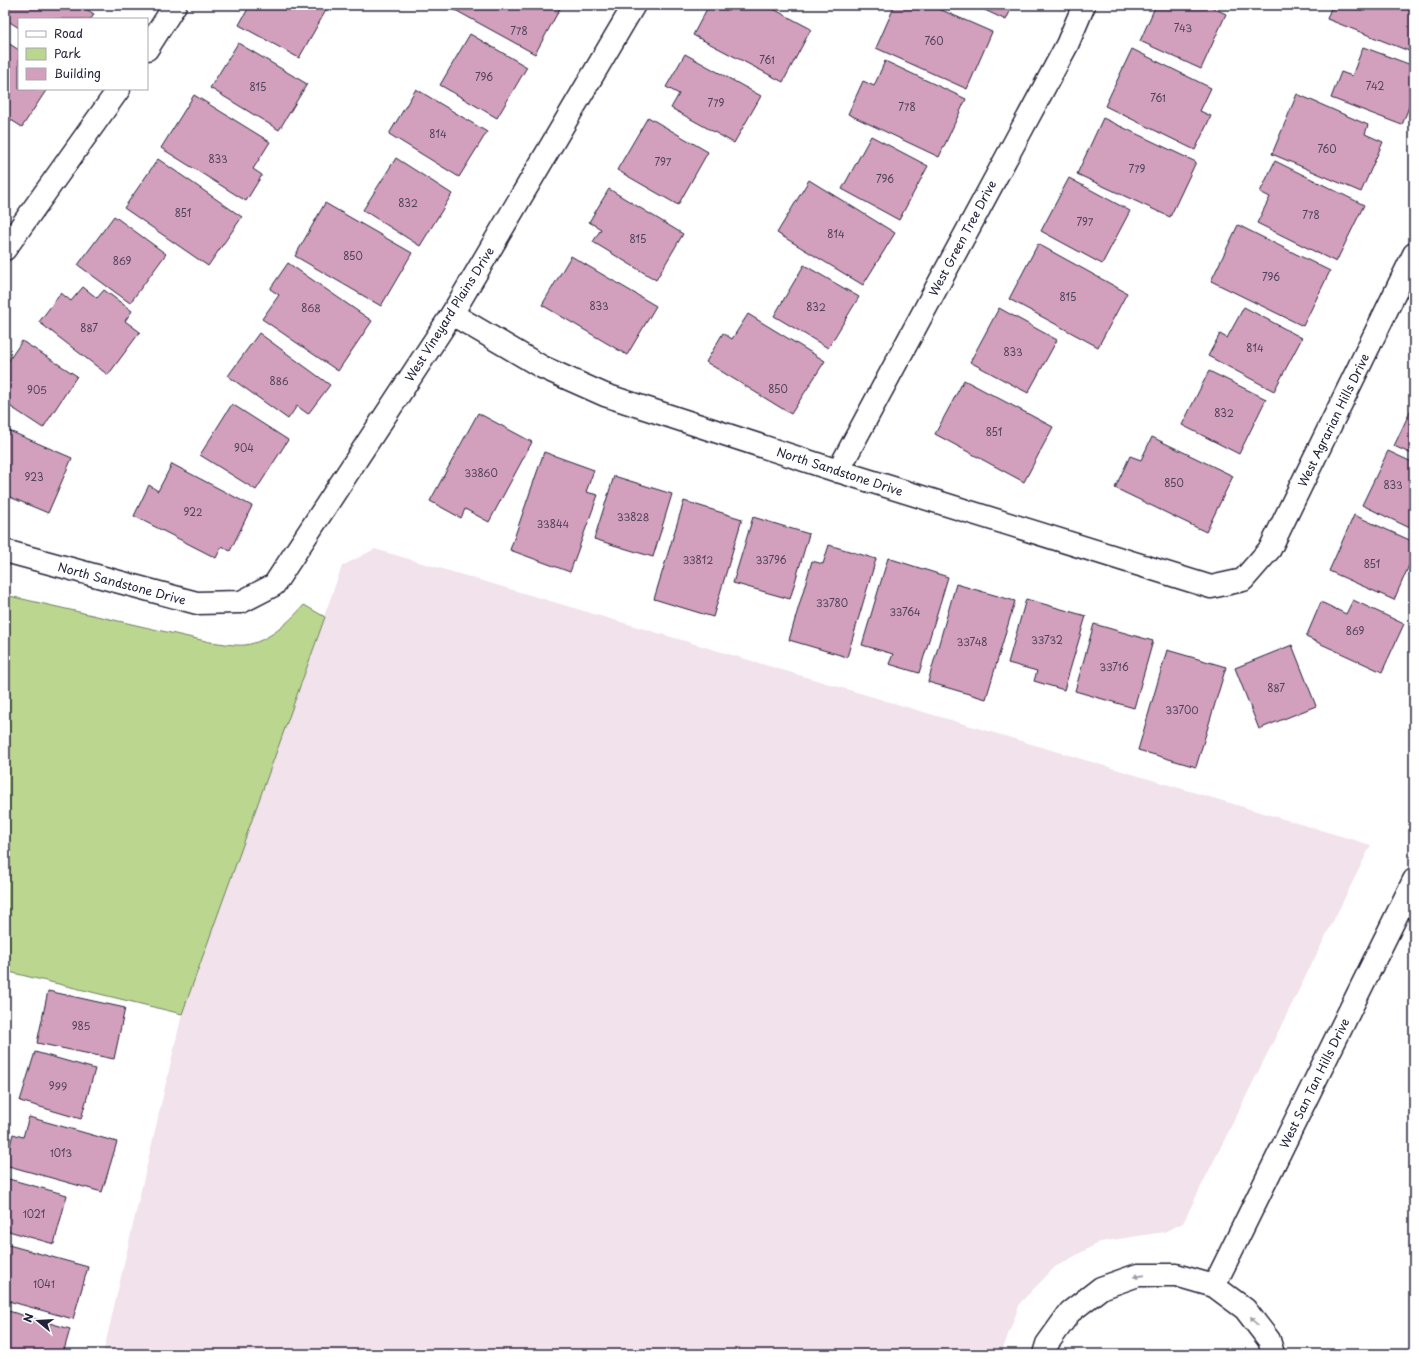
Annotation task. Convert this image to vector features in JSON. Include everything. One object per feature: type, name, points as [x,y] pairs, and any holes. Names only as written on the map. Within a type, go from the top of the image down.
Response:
[{"type":"street","points":[[148,47],[175,5]]},
{"type":"street","name":"West Vineyard Plains Drive","points":[[241,602],[274,585],[452,314],[634,5]]},
{"type":"street","name":"West Green Tree Drive","points":[[838,471],[1067,45],[1084,5]]},
{"type":"street","points":[[5,249],[118,90]]},
{"type":"street","name":"West Agrarian Hills Drive","points":[[1243,580],[1270,550],[1414,254]]},
{"type":"street","name":"North Sandstone Drive","points":[[452,314],[542,367],[605,395],[838,471],[1211,587],[1243,580]]},
{"type":"street","name":"North Sandstone Drive","points":[[5,551],[197,603],[241,602]]},
{"type":"street","name":"West San Tan Hills Drive","points":[[1214,1286],[1414,880]]},
{"type":"street","points":[[1044,1354],[1048,1344],[1070,1312],[1101,1288],[1138,1276],[1176,1275],[1214,1286],[1245,1309],[1269,1340],[1274,1354]]},
{"type":"shaded area","points":[[375,549],[1371,845],[1183,1223],[1164,1232],[1100,1242],[1055,1267],[1020,1303],[1001,1354],[103,1354],[182,1014],[342,566]]},
{"type":"green space","points":[[5,595],[210,642],[236,645],[254,643],[270,636],[292,618],[304,605],[325,617],[182,1014],[5,971]]},
{"type":"building","points":[[5,5],[80,5],[94,14],[92,18],[18,18],[18,27],[5,19]]},
{"type":"building","points":[[250,5],[329,5],[299,58],[239,25]]},
{"type":"building","points":[[446,5],[562,5],[535,54]]},
{"type":"building","points":[[709,5],[766,5],[811,29],[783,82],[693,35]]},
{"type":"building","points":[[895,5],[930,5],[992,32],[967,89],[876,48]]},
{"type":"building","points":[[974,5],[1013,5],[1006,20]]},
{"type":"building","points":[[1156,5],[1207,5],[1226,14],[1201,69],[1140,41]]},
{"type":"building","points":[[1332,5],[1414,5],[1414,53],[1327,19]]},
{"type":"building","points":[[470,34],[527,67],[497,118],[440,85]]},
{"type":"building","points":[[5,41],[18,49],[18,90],[46,90],[22,127],[5,116]]},
{"type":"building","points":[[238,43],[307,84],[279,130],[210,88]]},
{"type":"building","points":[[1363,47],[1414,66],[1414,94],[1402,125],[1331,98],[1341,72],[1352,76]]},
{"type":"building","points":[[1132,49],[1211,88],[1200,111],[1211,116],[1195,150],[1105,106]]},
{"type":"building","points":[[685,54],[761,96],[734,143],[671,108],[679,94],[666,87]]},
{"type":"building","points":[[885,61],[966,99],[939,157],[848,114],[863,81],[874,86]]},
{"type":"building","points":[[416,89],[487,132],[459,177],[389,134]]},
{"type":"building","points":[[1297,94],[1368,125],[1365,134],[1383,142],[1361,192],[1272,154]]},
{"type":"building","points":[[194,95],[270,142],[253,169],[262,175],[246,201],[161,148]]},
{"type":"building","points":[[648,117],[708,152],[678,205],[617,170]]},
{"type":"building","points":[[1103,118],[1196,162],[1170,217],[1077,174]]},
{"type":"building","points":[[871,136],[928,166],[899,220],[842,189]]},
{"type":"building","points":[[396,158],[452,194],[420,246],[363,210]]},
{"type":"building","points":[[158,159],[242,217],[208,266],[124,208]]},
{"type":"building","points":[[1275,161],[1364,205],[1336,262],[1257,223],[1270,197],[1260,192]]},
{"type":"building","points":[[1069,178],[1130,211],[1102,264],[1041,231]]},
{"type":"building","points":[[809,180],[895,233],[863,285],[777,233]]},
{"type":"building","points":[[609,189],[683,234],[656,280],[593,242],[601,229],[589,222]]},
{"type":"building","points":[[325,203],[412,253],[381,306],[295,256]]},
{"type":"building","points":[[114,216],[166,254],[130,303],[78,265]]},
{"type":"building","points":[[1238,225],[1330,271],[1303,326],[1211,281]]},
{"type":"building","points":[[1038,244],[1127,293],[1098,347],[1009,299]]},
{"type":"building","points":[[571,256],[656,306],[627,355],[542,305]]},
{"type":"building","points":[[288,263],[372,321],[338,371],[262,319],[279,295],[270,289]]},
{"type":"building","points":[[804,265],[859,297],[828,348],[774,316]]},
{"type":"building","points":[[83,287],[97,298],[104,290],[132,311],[125,321],[140,332],[108,375],[39,322],[61,293],[71,301]]},
{"type":"building","points":[[1244,307],[1302,338],[1274,391],[1208,356],[1220,334],[1227,338]]},
{"type":"building","points":[[999,308],[1057,340],[1028,393],[970,362]]},
{"type":"building","points":[[748,314],[825,361],[791,414],[706,362],[723,333],[732,339]]},
{"type":"building","points":[[259,333],[330,385],[308,414],[297,406],[288,419],[228,376]]},
{"type":"building","points":[[22,341],[77,376],[43,428],[5,403],[5,366]]},
{"type":"building","points":[[1209,371],[1266,399],[1239,454],[1182,425]]},
{"type":"building","points":[[964,380],[1053,427],[1024,482],[935,434]]},
{"type":"building","points":[[1414,403],[1414,455],[1394,446]]},
{"type":"building","points":[[232,404],[288,440],[256,490],[200,455]]},
{"type":"building","points":[[478,413],[532,442],[489,522],[465,509],[461,518],[430,501]]},
{"type":"building","points":[[5,429],[72,458],[48,513],[5,495]]},
{"type":"building","points":[[1152,437],[1233,476],[1206,532],[1115,488],[1130,456],[1141,460]]},
{"type":"building","points":[[1388,451],[1414,463],[1414,530],[1362,505]]},
{"type":"building","points":[[544,452],[594,470],[586,492],[598,495],[570,572],[510,550]]},
{"type":"building","points":[[172,464],[252,506],[230,551],[222,546],[216,558],[134,516],[149,485],[158,491]]},
{"type":"building","points":[[614,476],[672,494],[653,557],[594,539]]},
{"type":"building","points":[[684,501],[742,519],[713,617],[654,599]]},
{"type":"building","points":[[1354,515],[1414,542],[1414,554],[1394,600],[1329,571]]},
{"type":"building","points":[[753,517],[809,534],[790,599],[733,583]]},
{"type":"building","points":[[829,545],[876,559],[847,657],[789,640],[812,561],[823,564]]},
{"type":"building","points":[[888,558],[948,577],[919,673],[889,664],[893,654],[862,645]]},
{"type":"building","points":[[956,584],[1015,601],[986,699],[928,682]]},
{"type":"building","points":[[1026,599],[1086,616],[1064,690],[1034,681],[1037,671],[1008,663]]},
{"type":"building","points":[[1353,600],[1404,624],[1382,672],[1306,637],[1321,602],[1346,614]]},
{"type":"building","points":[[1094,624],[1153,641],[1134,708],[1075,691]]},
{"type":"building","points":[[1292,645],[1316,706],[1259,729],[1235,668]]},
{"type":"building","points":[[1167,650],[1226,667],[1196,767],[1138,750]]},
{"type":"building","points":[[48,991],[125,1008],[114,1059],[37,1043]]},
{"type":"building","points":[[35,1052],[95,1069],[81,1119],[20,1101]]},
{"type":"building","points":[[29,1117],[117,1142],[102,1192],[5,1165],[13,1134],[23,1137]]},
{"type":"building","points":[[5,1178],[67,1195],[54,1244],[5,1230]]},
{"type":"building","points":[[5,1244],[88,1267],[73,1319],[5,1300]]},
{"type":"building","points":[[5,1310],[70,1329],[63,1354],[5,1354]]}]
